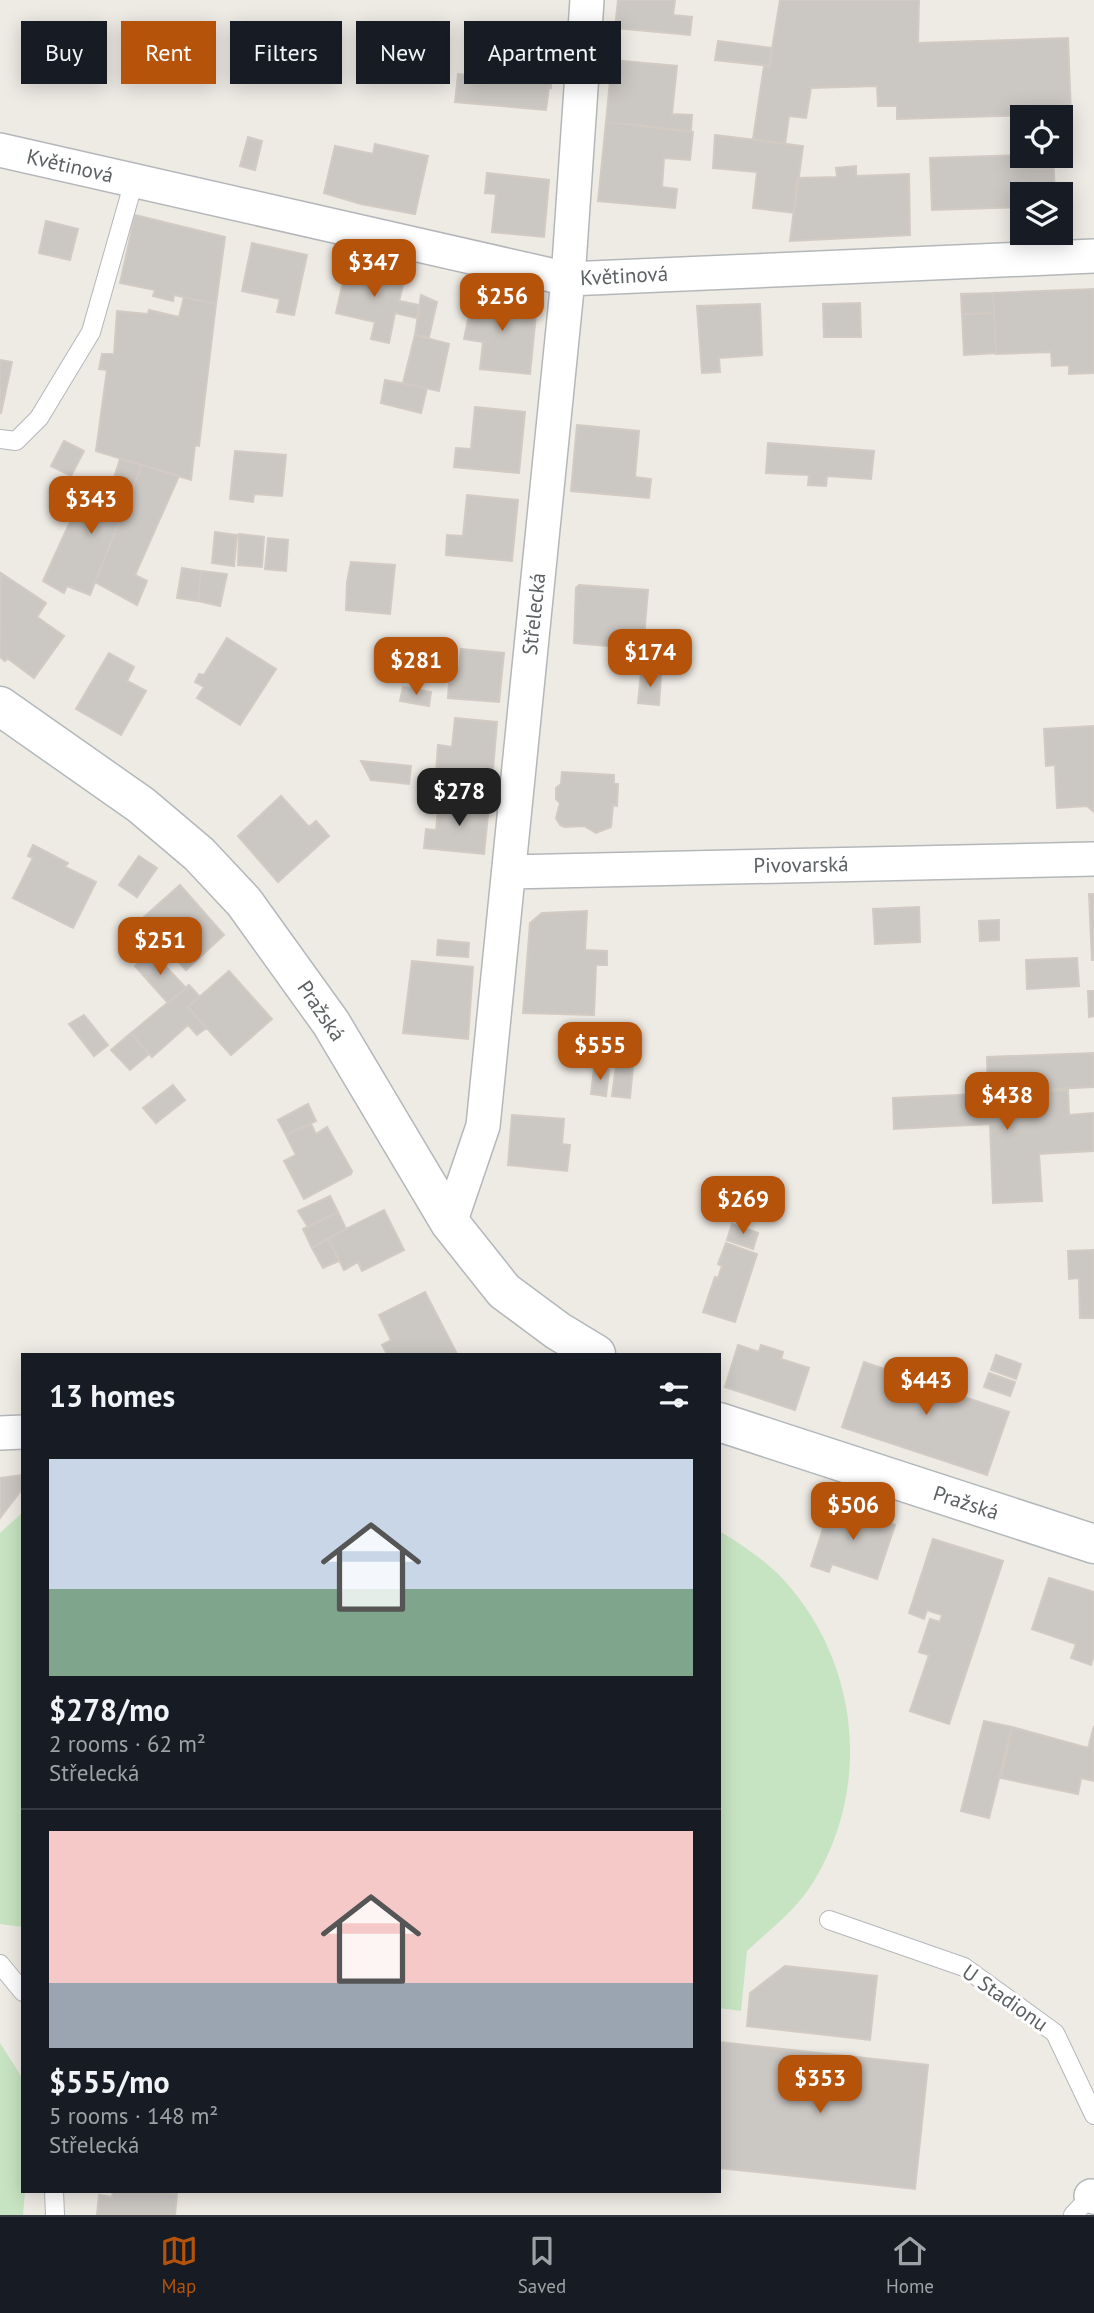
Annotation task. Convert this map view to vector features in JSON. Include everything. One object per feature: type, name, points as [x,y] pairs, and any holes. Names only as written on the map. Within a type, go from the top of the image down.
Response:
[{"type":"main road","name":"Pražská","points":[[0,706],[141,805],[199,854],[244,902],[331,1023],[450,1223],[504,1292],[558,1331],[594,1353]]},
{"type":"main road","name":"Pražská","points":[[721,1424],[1094,1544]]},
{"type":"street","name":"Střelecká","points":[[450,1223],[482,1126],[568,279],[587,0]]},
{"type":"street","name":"Květinová","points":[[0,150],[568,279],[1094,256]]},
{"type":"street","name":"Pivovarská","points":[[509,872],[1094,859]]},
{"type":"street","points":[[0,1433],[21,1432]]},
{"type":"lane","points":[[0,439],[16,441],[39,418],[91,332],[134,181]]},
{"type":"lane","name":"U Stadionu","points":[[828,1920],[964,1967],[1055,2033],[1094,2115]]},
{"type":"lane","points":[[0,1964],[21,1990]]},
{"type":"lane","points":[[54,2193],[55,2215]]},
{"type":"green space","points":[[21,1514],[21,1927],[0,1924],[0,1533]]},
{"type":"green space","points":[[721,1532],[776,1572],[809,1612],[828,1648],[841,1686],[849,1725],[850,1765],[844,1805],[832,1844],[814,1881],[800,1901],[747,1951],[741,2011],[721,2008]]},
{"type":"green space","points":[[0,2043],[21,2076],[21,2193],[25,2193],[23,2215],[0,2215]]},
{"type":"building","points":[[618,0],[675,0],[673,15],[692,17],[690,35],[621,29],[621,21],[616,21]]},
{"type":"building","points":[[780,0],[919,0],[918,43],[1068,38],[1071,105],[1010,105],[1010,116],[897,119],[897,106],[878,106],[877,86],[811,88],[806,118],[789,116],[785,144],[753,139],[764,66],[769,67]]},
{"type":"building","points":[[718,41],[772,48],[770,66],[715,60]]},
{"type":"building","points":[[621,61],[677,66],[672,114],[692,115],[691,131],[606,122],[610,84],[621,84]]},
{"type":"building","points":[[458,74],[464,75],[464,84],[551,84],[546,110],[455,102]]},
{"type":"building","points":[[606,122],[693,132],[690,160],[664,158],[662,187],[677,189],[675,208],[598,201]]},
{"type":"building","points":[[715,135],[803,146],[794,213],[753,208],[757,172],[713,168]]},
{"type":"building","points":[[248,137],[262,141],[255,170],[240,166]]},
{"type":"building","points":[[375,144],[428,156],[415,214],[361,204],[324,193],[335,146],[373,154]]},
{"type":"building","points":[[1010,155],[1010,168],[1054,168],[1054,182],[1010,182],[1010,207],[932,210],[930,158]]},
{"type":"building","points":[[856,166],[856,176],[909,174],[910,235],[790,241],[798,178],[837,177],[836,168]]},
{"type":"building","points":[[487,173],[549,180],[544,237],[492,232],[496,194],[485,193]]},
{"type":"building","points":[[135,215],[225,237],[216,304],[174,295],[173,301],[153,296],[155,290],[120,283]]},
{"type":"building","points":[[46,221],[78,229],[70,260],[39,253]]},
{"type":"building","points":[[252,243],[307,255],[294,315],[277,312],[280,299],[242,291]]},
{"type":"building","points":[[347,264],[405,277],[399,301],[419,305],[417,318],[395,313],[389,343],[371,339],[375,322],[336,313]]},
{"type":"building","points":[[1094,289],[1094,373],[1069,374],[1069,365],[1052,366],[1051,352],[996,354],[993,293]]},
{"type":"building","points":[[474,292],[528,303],[536,314],[530,374],[480,369],[483,342],[464,339]]},
{"type":"building","points":[[993,293],[994,313],[962,314],[961,294]]},
{"type":"building","points":[[421,295],[437,302],[429,337],[415,335]]},
{"type":"building","points":[[184,297],[216,304],[199,446],[195,445],[191,480],[96,451],[107,370],[99,369],[102,354],[114,354],[117,311],[148,314],[149,310],[179,317]]},
{"type":"building","points":[[860,303],[861,337],[824,337],[823,304]]},
{"type":"building","points":[[760,304],[762,355],[719,358],[720,372],[702,373],[697,306]]},
{"type":"building","points":[[994,313],[996,353],[964,355],[962,314]]},
{"type":"building","points":[[415,335],[449,344],[439,391],[403,383]]},
{"type":"building","points":[[0,360],[12,362],[1,413],[0,413]]},
{"type":"building","points":[[385,380],[427,388],[421,413],[381,403]]},
{"type":"building","points":[[475,407],[525,412],[519,473],[454,467],[456,448],[471,449]]},
{"type":"building","points":[[577,425],[639,431],[635,477],[651,479],[649,498],[571,491]]},
{"type":"building","points":[[64,441],[84,451],[71,476],[51,466]]},
{"type":"building","points":[[768,443],[874,451],[871,479],[827,476],[826,486],[808,485],[809,475],[766,473]]},
{"type":"building","points":[[235,451],[286,455],[282,496],[254,494],[253,502],[230,499]]},
{"type":"building","points":[[120,459],[142,465],[90,595],[67,586],[64,593],[43,581],[80,500],[104,510]]},
{"type":"building","points":[[142,465],[179,476],[135,575],[147,581],[137,605],[95,582]]},
{"type":"building","points":[[467,495],[518,500],[512,561],[446,555],[447,535],[463,536]]},
{"type":"building","points":[[215,532],[237,535],[234,566],[212,563]]},
{"type":"building","points":[[239,534],[264,537],[262,567],[238,565]]},
{"type":"building","points":[[268,538],[288,540],[286,571],[265,569]]},
{"type":"building","points":[[351,562],[395,565],[390,614],[346,610]]},
{"type":"building","points":[[182,568],[201,571],[198,601],[177,598]]},
{"type":"building","points":[[201,571],[227,574],[220,606],[198,601]]},
{"type":"building","points":[[1,573],[46,603],[37,617],[64,636],[34,678],[7,658],[5,661],[0,657]]},
{"type":"building","points":[[579,585],[648,590],[643,649],[574,643],[576,588]]},
{"type":"building","points":[[227,638],[276,669],[240,725],[197,698],[204,687],[195,682],[199,674],[204,675]]},
{"type":"building","points":[[461,649],[504,653],[499,702],[448,698],[449,682],[441,681],[443,666],[459,668]]},
{"type":"building","points":[[109,653],[134,667],[127,681],[146,691],[121,735],[76,709]]},
{"type":"building","points":[[641,674],[661,675],[659,705],[638,703]]},
{"type":"building","points":[[403,687],[431,692],[429,706],[400,701]]},
{"type":"building","points":[[455,718],[497,722],[493,770],[480,768],[479,777],[436,773],[438,745],[452,747]]},
{"type":"building","points":[[1094,726],[1094,812],[1087,806],[1057,808],[1055,765],[1046,766],[1044,729]]},
{"type":"building","points":[[361,761],[411,766],[409,784],[371,780]]},
{"type":"building","points":[[562,772],[614,775],[614,784],[618,784],[617,806],[613,805],[611,827],[596,833],[584,826],[560,825],[556,818],[560,803],[556,799],[556,788],[561,784]]},
{"type":"building","points":[[281,796],[309,827],[316,821],[329,836],[278,882],[238,836]]},
{"type":"building","points":[[439,800],[489,805],[484,854],[424,848],[426,829],[436,830]]},
{"type":"building","points":[[33,845],[68,863],[65,867],[96,882],[73,928],[13,898],[33,858],[28,856]]},
{"type":"building","points":[[139,856],[157,868],[137,897],[119,885]]},
{"type":"building","points":[[180,885],[224,935],[186,970],[161,942],[148,953],[128,931]]},
{"type":"building","points":[[1089,894],[1094,894],[1094,960],[1092,960]]},
{"type":"building","points":[[919,907],[920,942],[875,944],[873,909]]},
{"type":"building","points":[[587,911],[585,950],[607,951],[607,965],[596,965],[594,1015],[523,1013],[530,923],[542,913]]},
{"type":"building","points":[[999,920],[999,940],[980,941],[979,921]]},
{"type":"building","points":[[438,940],[469,943],[468,957],[437,955]]},
{"type":"building","points":[[151,951],[186,988],[168,1003],[135,966]]},
{"type":"building","points":[[1077,958],[1079,986],[1027,989],[1026,960]]},
{"type":"building","points":[[412,961],[473,967],[468,1039],[403,1033]]},
{"type":"building","points":[[229,971],[272,1019],[231,1055],[188,1007]]},
{"type":"building","points":[[189,985],[200,997],[188,1007],[206,1028],[197,1035],[188,1025],[152,1057],[131,1033]]},
{"type":"building","points":[[1088,991],[1094,991],[1094,1016],[1089,1017]]},
{"type":"building","points":[[84,1015],[108,1045],[94,1056],[69,1024]]},
{"type":"building","points":[[131,1033],[149,1054],[130,1070],[111,1050]]},
{"type":"building","points":[[1094,1053],[1094,1087],[988,1092],[987,1057]]},
{"type":"building","points":[[616,1065],[633,1067],[630,1098],[612,1096]]},
{"type":"building","points":[[594,1068],[609,1070],[606,1096],[591,1094]]},
{"type":"building","points":[[173,1085],[185,1100],[156,1123],[143,1108]]},
{"type":"building","points":[[1068,1090],[1069,1115],[1093,1113],[1093,1151],[1039,1154],[1042,1201],[993,1203],[990,1124],[894,1129],[893,1098]]},
{"type":"building","points":[[308,1104],[316,1121],[286,1135],[278,1120]]},
{"type":"building","points":[[512,1115],[564,1119],[562,1144],[570,1145],[567,1171],[508,1165]]},
{"type":"building","points":[[311,1124],[316,1134],[327,1127],[352,1171],[304,1199],[284,1161],[296,1155],[286,1135]]},
{"type":"building","points":[[330,1196],[338,1212],[308,1227],[298,1211]]},
{"type":"building","points":[[384,1210],[404,1250],[362,1271],[358,1262],[344,1270],[328,1238]]},
{"type":"building","points":[[338,1212],[346,1229],[312,1248],[303,1229]]},
{"type":"building","points":[[732,1224],[758,1233],[753,1249],[727,1240]]},
{"type":"building","points":[[328,1238],[339,1261],[323,1268],[312,1248]]},
{"type":"building","points":[[726,1243],[757,1254],[735,1322],[703,1312],[715,1277],[718,1278],[722,1266],[718,1264]]},
{"type":"building","points":[[1094,1250],[1094,1318],[1080,1318],[1079,1278],[1069,1279],[1068,1251]]},
{"type":"building","points":[[425,1292],[456,1353],[386,1353],[382,1345],[391,1340],[379,1315]]},
{"type":"building","points":[[738,1345],[759,1352],[761,1345],[783,1352],[781,1359],[809,1368],[795,1410],[725,1387]]},
{"type":"building","points":[[996,1355],[1021,1364],[1016,1379],[991,1370]]},
{"type":"building","points":[[864,1362],[921,1382],[926,1367],[951,1375],[946,1391],[1009,1412],[987,1475],[842,1427]]},
{"type":"building","points":[[989,1373],[1015,1382],[1010,1396],[984,1387]]},
{"type":"building","points":[[21,1475],[21,1491],[0,1518],[0,1478]]},
{"type":"building","points":[[831,1504],[895,1525],[877,1579],[832,1564],[829,1572],[811,1566]]},
{"type":"building","points":[[933,1539],[1003,1561],[949,1724],[910,1711],[929,1655],[919,1652],[930,1619],[940,1622],[942,1615],[927,1610],[924,1619],[909,1613]]},
{"type":"building","points":[[1049,1578],[1094,1592],[1094,1654],[1091,1665],[1071,1658],[1076,1644],[1032,1629]]},
{"type":"building","points":[[984,1721],[1012,1727],[989,1818],[961,1811]]},
{"type":"building","points":[[1094,1726],[1094,1781],[1081,1778],[1078,1794],[1001,1778],[1012,1727],[1088,1748]]},
{"type":"building","points":[[785,1966],[877,1976],[870,2040],[747,2026],[750,1993]]},
{"type":"building","points":[[721,2042],[928,2065],[915,2189],[721,2168]]},
{"type":"building","points":[[113,2193],[177,2194],[175,2215],[97,2215],[99,2195],[112,2197]]}]
